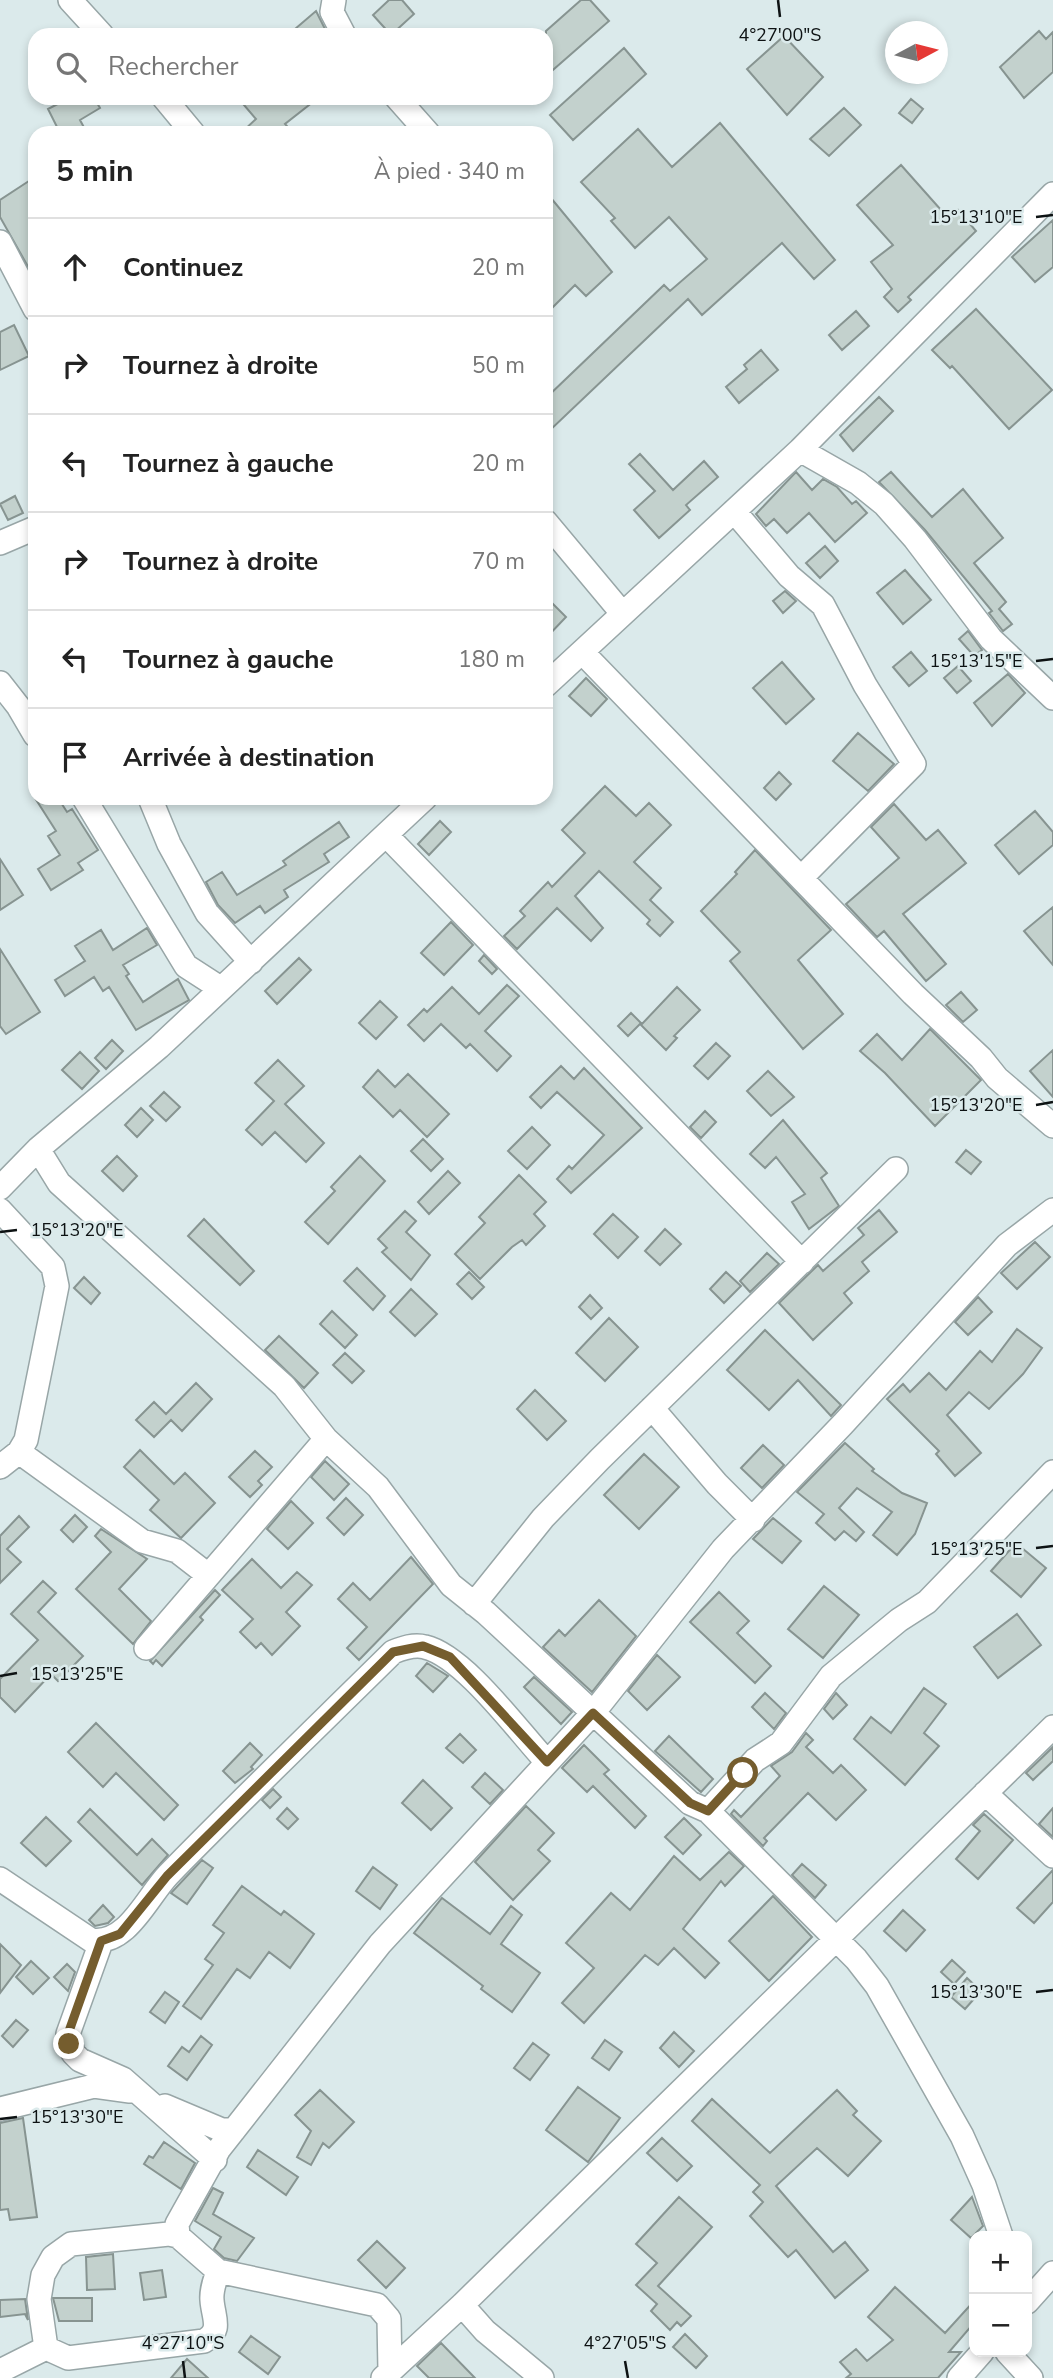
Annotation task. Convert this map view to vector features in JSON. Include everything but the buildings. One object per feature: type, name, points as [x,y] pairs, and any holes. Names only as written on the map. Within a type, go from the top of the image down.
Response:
[{"type":"street","points":[[70,0],[96,28]]},
{"type":"street","points":[[334,0],[332,12],[340,28]]},
{"type":"street","points":[[170,105],[187,126]]},
{"type":"street","points":[[403,105],[422,126]]},
{"type":"street","points":[[553,679],[800,450],[1053,194]]},
{"type":"street","points":[[0,242],[28,296]]},
{"type":"street","points":[[800,450],[858,483],[884,504],[915,539],[991,639],[1053,698]]},
{"type":"street","points":[[734,511],[789,576],[823,605],[865,685],[914,764],[801,878]]},
{"type":"street","points":[[553,530],[622,613]]},
{"type":"street","points":[[0,543],[28,531]]},
{"type":"street","points":[[582,652],[913,993],[981,1058],[996,1078],[1053,1126]]},
{"type":"street","points":[[0,683],[19,706],[28,722]]},
{"type":"street","points":[[88,805],[186,966],[220,988]]},
{"type":"street","points":[[153,805],[169,844],[207,913],[251,962]]},
{"type":"street","points":[[0,1188],[38,1149],[159,1047],[415,805]]},
{"type":"street","points":[[386,835],[802,1262]]},
{"type":"street","points":[[38,1149],[59,1183],[284,1386],[326,1439],[378,1487],[431,1562],[451,1585],[690,1803],[708,1811],[834,1938],[877,1986],[932,2078],[984,2185],[999,2231]]},
{"type":"street","points":[[474,1604],[543,1518],[896,1169]]},
{"type":"street","points":[[0,1210],[53,1267],[57,1286],[28,1431],[19,1452],[0,1467]]},
{"type":"street","points":[[178,2236],[177,2224],[219,2149],[372,1953],[593,1713],[723,1549],[753,1520],[1007,1245],[1053,1210]]},
{"type":"street","points":[[652,1408],[723,1491],[753,1520]]},
{"type":"street","points":[[146,1648],[326,1439]]},
{"type":"street","points":[[19,1452],[142,1541],[177,1551],[208,1575]]},
{"type":"street","points":[[708,1811],[755,1759],[781,1743],[831,1676],[899,1619],[927,1602],[1053,1472]]},
{"type":"street","points":[[0,1879],[91,1940],[101,1941],[120,1934],[167,1876],[393,1652],[423,1646],[450,1657],[547,1762]]},
{"type":"street","points":[[386,2375],[462,2305],[834,1938],[1053,1727]]},
{"type":"street","points":[[985,1793],[1053,1856]]},
{"type":"street","points":[[101,1941],[68,2034],[69,2044],[80,2060],[123,2079],[149,2099],[215,2160]]},
{"type":"street","points":[[0,2109],[94,2087],[131,2091],[222,2130],[234,2130]]},
{"type":"street","points":[[46,2348],[39,2299],[43,2275],[60,2250],[71,2244],[163,2234],[178,2236],[218,2271],[377,2305],[389,2319],[386,2375]]},
{"type":"street","points":[[46,2348],[68,2358],[211,2338],[216,2328],[211,2297],[218,2271]]},
{"type":"street","points":[[1032,2296],[1053,2273]]},
{"type":"street","points":[[462,2305],[494,2339],[542,2378]]},
{"type":"street","points":[[13,2372],[46,2348]]},
{"type":"street","points":[[959,2378],[978,2357]]},
{"type":"street","points":[[1012,2357],[1031,2378]]},
{"type":"route","points":[[69,2044],[68,2034],[101,1941],[120,1934],[167,1876],[393,1652],[407,1647],[423,1646],[450,1657],[547,1762],[593,1713],[690,1803],[708,1811],[743,1773]]}]
